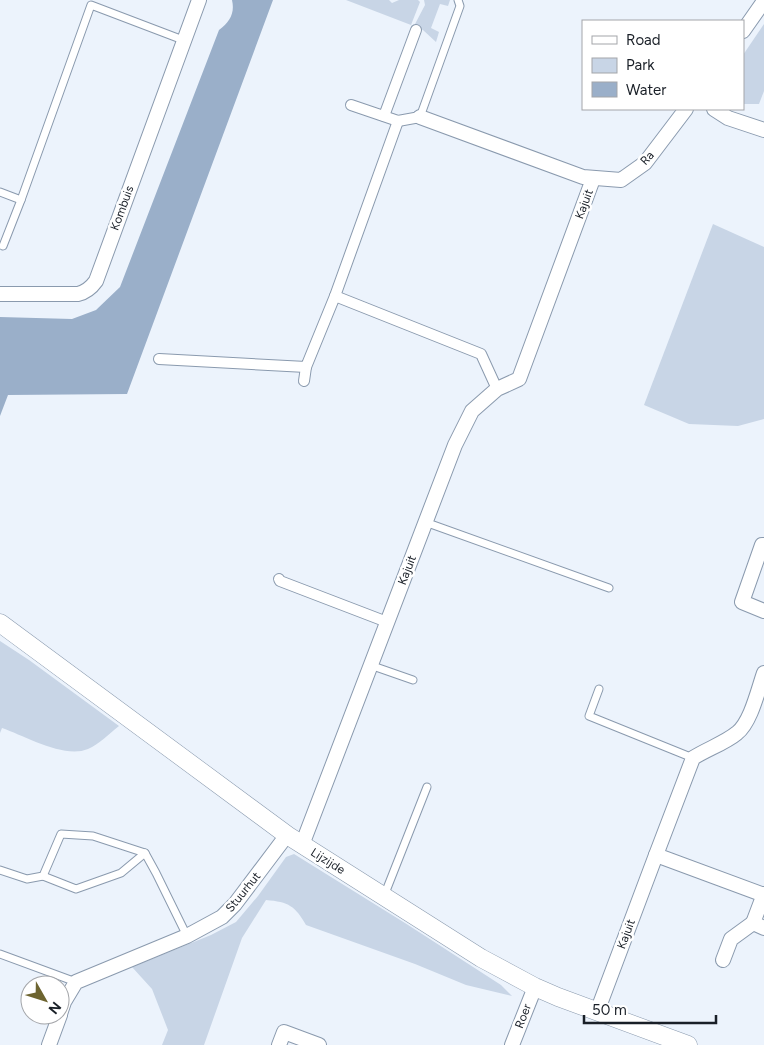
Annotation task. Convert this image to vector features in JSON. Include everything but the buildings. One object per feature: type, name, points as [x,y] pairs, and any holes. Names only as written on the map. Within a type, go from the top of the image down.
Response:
[{"type":"street","name":"Kombuis","points":[[0,294],[78,294],[83,293],[96,281],[199,0]]},
{"type":"street","points":[[744,30],[764,1]]},
{"type":"street","points":[[384,116],[416,30]]},
{"type":"street","points":[[351,105],[398,121],[420,116]]},
{"type":"street","name":"Ra","points":[[593,179],[621,180],[645,163],[685,110]]},
{"type":"street","points":[[716,110],[728,118],[764,130]]},
{"type":"street","name":"Kajuit","points":[[302,845],[455,445],[472,411],[497,388],[519,379],[593,179],[583,177],[420,116]]},
{"type":"street","points":[[304,381],[306,367],[335,296],[398,121]]},
{"type":"street","points":[[335,296],[481,354],[497,388]]},
{"type":"street","points":[[159,360],[306,367]]},
{"type":"street","points":[[764,545],[762,545],[742,602],[764,611]]},
{"type":"street","points":[[279,579],[387,622]]},
{"type":"street","name":"Lijzijde","points":[[0,623],[287,835],[481,958],[535,987],[688,1045]]},
{"type":"street","points":[[693,758],[741,729],[748,717],[764,673]]},
{"type":"street","name":"Kajuit","points":[[597,1012],[693,758]]},
{"type":"street","name":"Stuurhut","points":[[76,982],[187,936],[215,922],[229,911],[287,835]]},
{"type":"street","points":[[656,855],[764,895],[758,925],[731,939],[723,960]]},
{"type":"street","points":[[70,992],[76,982]]},
{"type":"street","name":"Roer","points":[[512,1045],[535,987]]},
{"type":"street","points":[[49,1045],[56,1025]]},
{"type":"street","points":[[279,1045],[284,1032],[319,1045]]},
{"type":"lane","points":[[420,116],[460,6],[458,0]]},
{"type":"lane","points":[[3,246],[90,5],[183,40]]},
{"type":"lane","points":[[0,192],[20,200]]},
{"type":"lane","points":[[425,522],[609,588]]},
{"type":"lane","points":[[370,665],[413,680]]},
{"type":"lane","points":[[599,689],[588,716],[693,758]]},
{"type":"lane","points":[[384,897],[427,787]]},
{"type":"lane","points":[[43,876],[61,834],[93,836],[145,854],[187,936]]},
{"type":"lane","points":[[0,870],[27,879],[43,876],[76,889],[121,873],[145,854]]},
{"type":"lane","points":[[0,954],[76,982]]},
{"type":"green space","points":[[346,0],[389,0],[392,3],[399,0],[418,0],[420,2],[411,25]]},
{"type":"green space","points":[[424,0],[450,0],[448,6],[440,4],[431,28],[439,32],[436,42],[423,30],[414,26],[425,5]]},
{"type":"green space","points":[[764,24],[764,91],[759,104],[744,104],[744,54]]},
{"type":"green space","points":[[713,224],[764,247],[764,419],[738,426],[689,424],[644,405]]},
{"type":"green space","points":[[0,641],[119,726],[88,749],[78,751],[56,749],[2,728],[0,733]]},
{"type":"green space","points":[[294,854],[501,985],[512,996],[466,985],[415,964],[306,925],[295,909],[280,902],[266,900],[242,938],[204,1045],[162,1045],[168,1030],[152,989],[132,967],[211,935],[236,922],[258,896],[286,857]]},
{"type":"water","points":[[232,0],[273,0],[127,394],[8,395],[0,416],[0,317],[72,319],[96,310],[120,287],[219,30],[231,17],[233,9]]}]
